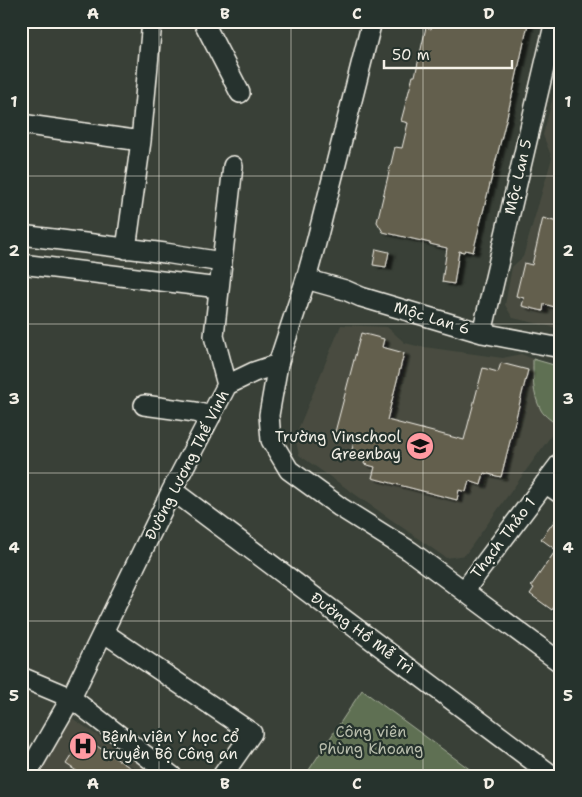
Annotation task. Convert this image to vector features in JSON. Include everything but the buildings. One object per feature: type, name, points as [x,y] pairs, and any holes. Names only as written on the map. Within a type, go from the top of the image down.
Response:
[{"type":"street","points":[[126,249],[141,141],[152,21]]},
{"type":"street","points":[[203,21],[240,93]]},
{"type":"street","points":[[372,21],[306,279],[278,364],[269,415],[271,440],[289,470],[340,508],[410,551],[561,663]]},
{"type":"street","name":"Mộc Lan 5","points":[[482,332],[555,21]]},
{"type":"street","points":[[21,124],[141,141]]},
{"type":"street","points":[[227,385],[214,336],[233,166]]},
{"type":"street","points":[[21,235],[222,262]]},
{"type":"street","points":[[21,264],[220,288]]},
{"type":"street","name":"Mộc Lan 6","points":[[306,279],[482,332],[561,348]]},
{"type":"street","name":"Đường Lương Thế Vinh","points":[[26,776],[71,698],[172,490],[227,385],[254,372],[278,364]]},
{"type":"street","points":[[144,405],[211,416]]},
{"type":"street","name":"Thạch Thảo 1","points":[[464,591],[561,462]]},
{"type":"street","points":[[545,483],[561,494]]},
{"type":"street","name":"Đường Hồ Mễ Trì","points":[[172,490],[553,776]]},
{"type":"street","points":[[103,632],[252,733],[222,776]]},
{"type":"street","points":[[21,677],[71,698],[172,776]]},
{"type":"shaded area","points":[[561,66],[561,329],[513,318],[505,305],[512,267],[523,257],[552,158],[543,135]]},
{"type":"shaded area","name":"Trường Vinschool Greenbay","points":[[341,325],[387,327],[405,343],[417,346],[503,358],[521,354],[533,359],[533,384],[541,411],[558,426],[465,555],[446,558],[299,455],[295,437]]},
{"type":"shaded area","name":"Bệnh viện Y học cổ truyền Bộ Công an","points":[[69,716],[157,776],[36,776]]},
{"type":"green space","points":[[533,359],[561,367],[561,423],[558,426],[544,414],[538,404],[534,385]]},
{"type":"green space","name":"Công viên Phùng Khoang","points":[[362,690],[479,776],[305,776]]},
{"type":"place","name":"Trường Vinschool Greenbay","points":[[420,446]]},
{"type":"place","name":"Bệnh viện Y học cổ truyền Bộ Công an","points":[[83,746]]}]
